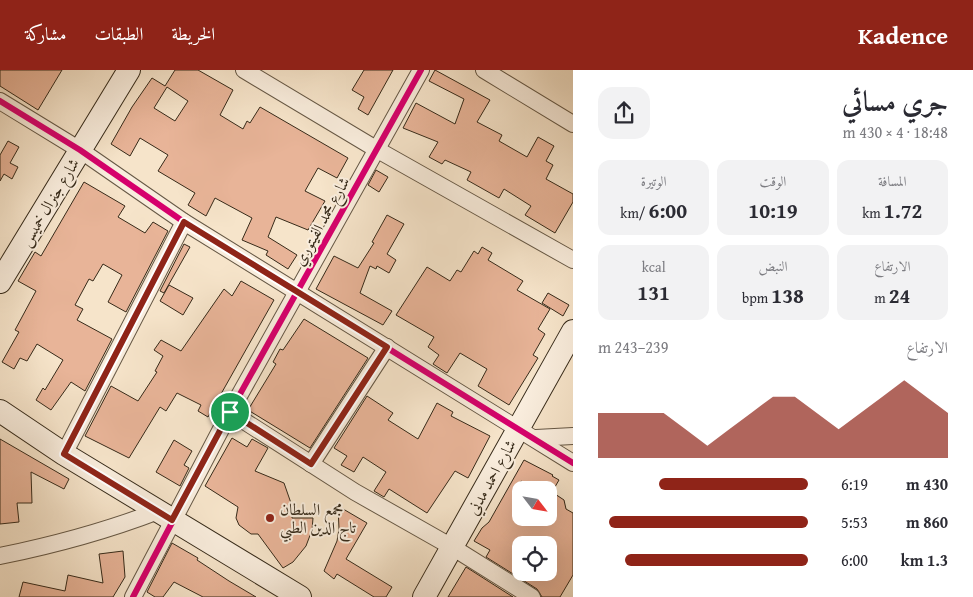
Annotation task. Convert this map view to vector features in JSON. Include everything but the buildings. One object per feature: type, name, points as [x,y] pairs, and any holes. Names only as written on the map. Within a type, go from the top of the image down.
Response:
[{"type":"street","name":"شارع جنرال خميس","points":[[0,282],[129,70]]},
{"type":"street","points":[[244,70],[376,149],[573,260]]},
{"type":"street","name":"شارع محمد الفيتوري","points":[[135,596],[165,516],[230,412],[421,70]]},
{"type":"street","points":[[484,70],[573,124]]},
{"type":"street","points":[[0,101],[80,150],[184,222],[573,463]]},
{"type":"street","points":[[64,454],[184,222]]},
{"type":"street","name":"شارع احمد مدني","points":[[424,597],[452,547],[527,433],[573,331]]},
{"type":"street","points":[[311,464],[387,347]]},
{"type":"street","points":[[0,411],[64,454],[300,597]]},
{"type":"street","points":[[230,412],[355,492],[452,547],[532,597]]},
{"type":"street","points":[[527,433],[573,436]]},
{"type":"street","points":[[0,556],[165,516]]},
{"type":"cycle path","points":[[133,597],[230,412],[421,70]]},
{"type":"cycle path","points":[[0,101],[80,150],[184,222],[573,463]]},
{"type":"place","name":"مجمع السلطان تاج الدين الطبي","points":[[270,518]]},
{"type":"route","points":[[184,222],[387,347],[311,464],[230,412],[172,520],[64,454],[184,222]]}]
